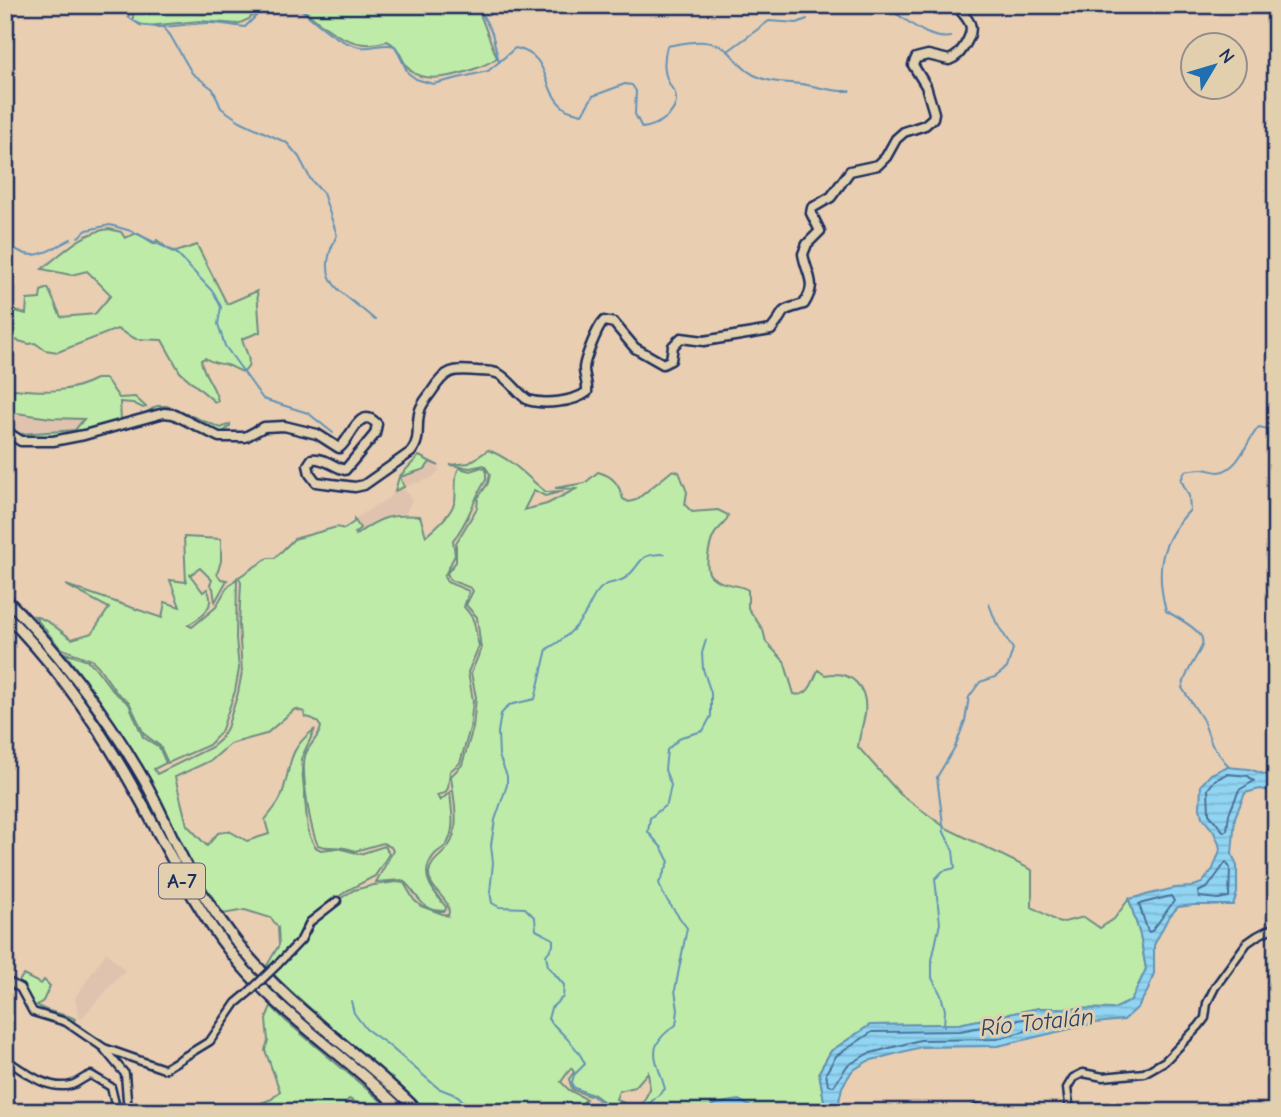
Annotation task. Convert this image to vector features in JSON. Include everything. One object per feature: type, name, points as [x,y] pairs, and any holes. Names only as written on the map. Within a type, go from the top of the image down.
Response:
[{"type":"highway","name":"A-7","points":[[5,598],[35,628],[80,683],[114,733],[144,781],[185,863],[240,946],[298,1007],[365,1062],[419,1112]]},
{"type":"highway","name":"A-7","points":[[5,614],[75,696],[112,751],[195,903],[232,954],[293,1019],[403,1112]]},
{"type":"main road","points":[[5,431],[21,441],[52,441],[164,413],[173,414],[219,437],[235,439],[264,427],[284,426],[317,434],[339,448],[358,421],[366,417],[377,424],[375,434],[345,470],[317,458],[312,459],[308,465],[316,482],[355,487],[364,485],[417,445],[422,406],[441,377],[448,372],[494,372],[528,400],[559,400],[579,397],[587,392],[584,365],[596,332],[604,321],[614,323],[635,348],[663,364],[671,360],[673,346],[681,338],[704,341],[771,330],[778,316],[786,308],[804,304],[811,287],[812,279],[803,254],[807,244],[820,231],[811,213],[812,208],[831,197],[850,171],[878,165],[896,139],[904,132],[925,125],[934,116],[926,86],[913,65],[916,58],[924,55],[949,60],[960,54],[972,33],[972,27],[956,5]]},
{"type":"street","points":[[5,980],[20,988],[33,1012],[66,1022],[104,1048],[164,1069],[210,1041],[226,1016],[301,940],[310,922],[337,901]]},
{"type":"street","points":[[1070,1112],[1068,1088],[1073,1078],[1083,1073],[1103,1077],[1144,1073],[1165,1061],[1205,1018],[1207,1003],[1214,987],[1247,943],[1276,926]]},
{"type":"street","points":[[104,1048],[125,1074],[128,1112]]},
{"type":"street","points":[[5,1059],[49,1084],[74,1084],[91,1075],[111,1087],[117,1112]]},
{"type":"street","points":[[969,1112],[978,1108],[989,1112]]},
{"type":"shaded area","points":[[5,412],[84,419],[75,430],[20,435],[5,423]]},
{"type":"shaded area","points":[[430,462],[440,470],[432,478],[404,487],[400,477],[425,469]]},
{"type":"shaded area","points":[[404,489],[412,500],[406,513],[374,521],[356,535],[354,533],[360,528],[354,519],[390,497],[395,491]]},
{"type":"shaded area","points":[[106,952],[125,970],[80,1020],[75,998]]},
{"type":"green space","points":[[137,5],[264,5],[249,19],[238,24],[200,21],[147,26],[133,20],[133,11]]},
{"type":"green space","points":[[298,5],[479,5],[478,9],[497,58],[454,75],[418,75],[410,70],[398,50],[387,41],[362,44],[350,41],[328,29]]},
{"type":"green space","points":[[109,229],[121,232],[125,238],[137,233],[155,244],[157,240],[173,253],[197,245],[227,304],[257,291],[260,332],[242,339],[249,360],[244,372],[205,358],[201,360],[218,401],[215,402],[180,372],[162,340],[136,339],[117,329],[58,352],[45,350],[35,343],[29,344],[5,337],[5,308],[26,314],[27,300],[40,299],[41,291],[48,288],[61,317],[95,314],[111,295],[87,271],[71,275],[42,269],[82,238]]},
{"type":"green space","points":[[96,379],[106,379],[119,398],[135,397],[146,407],[120,402],[121,421],[60,437],[21,439],[5,428],[5,423],[20,434],[75,430],[84,419],[9,412],[14,389],[56,390],[76,387]]},
{"type":"green space","points":[[157,406],[167,406],[221,428],[230,426],[221,434],[173,412],[140,416]]},
{"type":"green space","points":[[488,450],[512,463],[546,492],[564,491],[545,496],[534,490],[524,510],[547,504],[576,489],[555,488],[585,483],[598,472],[615,481],[623,499],[629,502],[636,500],[673,470],[679,472],[687,492],[685,505],[692,512],[718,510],[728,515],[711,541],[709,573],[719,581],[748,590],[748,608],[763,630],[766,642],[784,661],[794,694],[807,691],[818,670],[825,675],[843,675],[856,682],[861,688],[865,704],[858,747],[900,794],[946,828],[1032,870],[1032,907],[1060,923],[1084,917],[1100,928],[1114,919],[1129,899],[1140,935],[1146,969],[1131,1001],[1114,1009],[1039,1008],[959,1024],[870,1025],[831,1051],[819,1072],[826,1112],[760,1112],[753,1107],[714,1104],[706,1112],[638,1112],[650,1089],[648,1072],[635,1087],[619,1091],[616,1099],[636,1110],[621,1112],[621,1109],[611,1107],[593,1094],[589,1096],[572,1089],[569,1079],[574,1072],[571,1068],[561,1082],[569,1090],[586,1099],[575,1112],[425,1112],[266,967],[279,945],[278,927],[271,918],[245,910],[223,914],[190,867],[149,783],[103,705],[65,653],[88,661],[113,691],[129,704],[143,737],[159,747],[166,763],[154,769],[157,774],[212,747],[227,728],[242,672],[239,577],[268,558],[275,558],[294,539],[337,527],[344,529],[354,522],[354,519],[360,528],[356,535],[386,518],[420,516],[426,536],[453,506],[459,468],[470,471],[482,467],[486,469],[486,480],[453,540],[455,555],[444,577],[447,582],[469,591],[464,607],[474,622],[479,646],[468,672],[473,701],[470,728],[460,763],[450,771],[448,788],[445,793],[437,795],[440,801],[450,792],[452,830],[445,847],[430,860],[427,874],[436,894],[446,907],[445,911],[429,908],[402,880],[376,882],[393,851],[391,847],[383,843],[355,851],[345,848],[318,845],[309,814],[304,764],[306,752],[321,727],[314,720],[305,717],[304,712],[295,709],[266,734],[230,744],[212,760],[175,777],[187,825],[207,846],[218,833],[229,831],[247,841],[269,834],[265,820],[281,797],[294,753],[305,737],[315,729],[301,759],[308,831],[315,847],[321,850],[338,848],[360,854],[385,846],[389,854],[375,876],[348,890],[311,917],[299,940],[280,966],[297,950],[311,923],[354,890],[374,885],[404,883],[421,906],[448,916],[447,905],[432,885],[429,873],[434,862],[448,847],[455,831],[456,812],[451,776],[462,765],[473,728],[476,697],[471,673],[481,649],[477,617],[466,605],[473,591],[450,580],[447,573],[456,562],[456,543],[477,508],[478,498],[488,483],[490,474],[484,465],[470,468],[450,465],[469,463]]},
{"type":"green space","points":[[419,456],[439,466],[430,462],[425,469],[400,477],[404,487],[395,491],[399,477]]},
{"type":"green space","points":[[184,537],[221,539],[221,561],[217,574],[221,579],[227,580],[215,602],[210,585],[212,580],[200,568],[190,575],[203,592],[207,589],[210,601],[203,615],[188,625],[192,627],[216,607],[226,589],[237,578],[236,638],[239,669],[235,691],[221,732],[209,745],[168,763],[160,746],[144,734],[129,702],[116,692],[98,666],[92,660],[60,648],[34,616],[72,639],[92,633],[109,608],[66,585],[162,618],[165,602],[180,607],[170,580],[186,582]]},
{"type":"green space","points":[[23,975],[41,984],[44,980],[50,986],[43,1001],[37,1005],[75,1019],[74,1021],[38,1012],[33,1008],[18,983]]},
{"type":"green space","points":[[271,1006],[394,1112],[361,1112],[357,1103],[349,1099],[344,1112],[237,1112],[272,1099],[280,1091],[265,1050],[268,1041],[266,1019]]},
{"type":"water","name":"Río Totalán","points":[[1226,767],[1249,769],[1276,778],[1276,792],[1260,789],[1245,793],[1235,817],[1232,854],[1237,866],[1237,893],[1233,905],[1178,907],[1168,918],[1154,945],[1154,973],[1148,990],[1138,1007],[1124,1020],[1095,1023],[998,1046],[921,1047],[868,1061],[852,1071],[842,1087],[837,1112],[826,1112],[819,1072],[831,1051],[870,1025],[959,1024],[1039,1008],[1114,1009],[1131,1001],[1146,969],[1140,935],[1129,899],[1191,887],[1202,883],[1213,869],[1220,850],[1214,832],[1202,817],[1201,785],[1211,774]]},
{"type":"water","points":[[739,1100],[760,1112],[706,1112],[714,1104]]},
{"type":"waterway","points":[[5,16],[25,5]]},
{"type":"waterway","points":[[134,5],[128,17],[137,23],[157,27],[200,23],[245,27],[267,5]]},
{"type":"waterway","points":[[295,5],[334,36],[352,45],[395,46],[408,73],[416,79],[433,84],[488,71],[499,62],[492,33],[480,10],[482,5]]},
{"type":"waterway","points":[[510,5],[553,13],[560,5]]},
{"type":"waterway","points":[[811,12],[812,5]]},
{"type":"waterway","points":[[881,5],[923,31],[951,37]]},
{"type":"waterway","points":[[728,51],[769,21],[797,23],[807,19]]},
{"type":"waterway","points":[[163,27],[192,73],[213,89],[221,108],[240,121],[287,143],[299,157],[311,180],[323,193],[337,235],[330,251],[329,276],[342,293],[375,320]]},
{"type":"waterway","points":[[499,62],[515,48],[527,52],[541,66],[558,102],[568,110],[582,114],[593,96],[625,84],[632,85],[636,91],[635,114],[642,128],[661,121],[675,107],[675,93],[667,79],[665,64],[667,46],[675,44],[716,44],[754,75],[774,82],[850,91]]},
{"type":"waterway","points":[[78,237],[87,230],[110,225],[131,231],[175,252],[214,293],[221,307],[218,324],[225,346],[263,399],[308,413],[333,433]]},
{"type":"waterway","points":[[5,240],[22,253],[37,255],[71,239]]},
{"type":"waterway","points":[[1229,767],[1212,745],[1203,720],[1182,688],[1202,645],[1202,638],[1185,622],[1166,611],[1161,569],[1166,545],[1190,510],[1189,496],[1181,480],[1185,471],[1226,470],[1238,460],[1259,427],[1276,431]]},
{"type":"waterway","points":[[596,1112],[602,1103],[573,1087],[574,1075],[585,1064],[582,1057],[548,1019],[551,1008],[563,997],[564,985],[548,966],[546,955],[553,946],[553,939],[536,930],[535,918],[525,908],[499,907],[492,903],[491,845],[495,820],[507,785],[507,776],[499,756],[498,732],[501,714],[509,705],[535,699],[547,649],[576,627],[597,592],[605,585],[626,578],[645,557],[664,554]]},
{"type":"waterway","points":[[944,1026],[945,1010],[932,978],[932,960],[940,923],[935,879],[943,871],[955,868],[953,851],[944,832],[937,777],[955,747],[965,721],[969,697],[980,682],[995,677],[1007,668],[1013,649],[996,622],[989,604]]},
{"type":"waterway","points":[[646,1112],[651,1102],[665,1089],[655,1054],[659,1040],[676,1025],[678,1010],[675,990],[687,928],[664,896],[659,883],[669,862],[662,848],[648,832],[650,818],[667,804],[671,785],[665,770],[667,750],[681,737],[703,731],[711,716],[711,693],[703,669],[702,653],[706,640]]},
{"type":"waterway","points":[[351,1001],[354,1013],[366,1029],[438,1088],[458,1096],[474,1112]]}]
